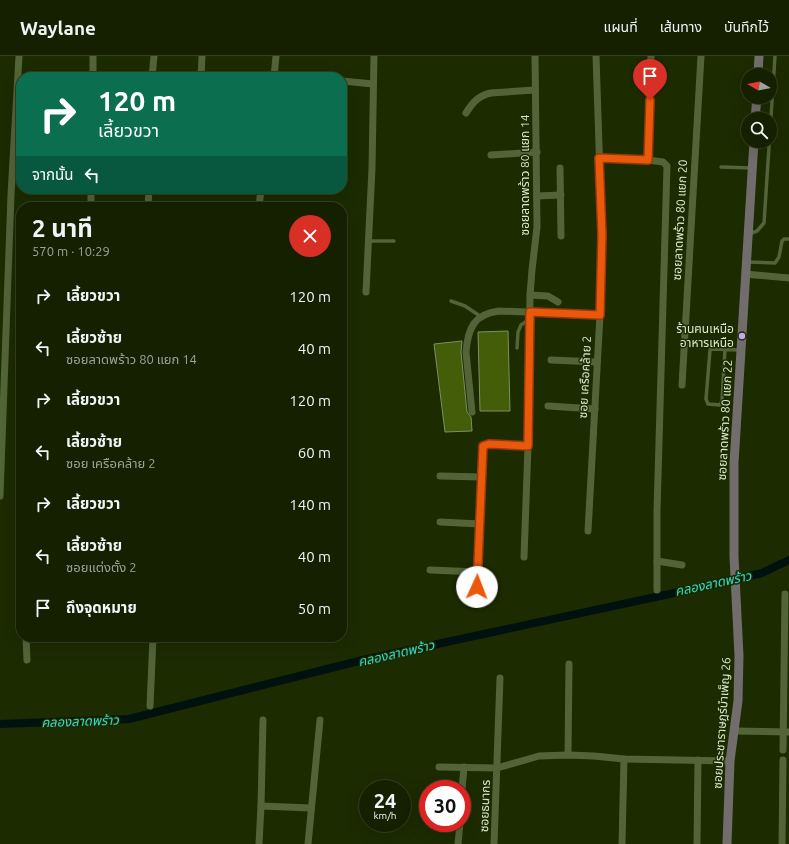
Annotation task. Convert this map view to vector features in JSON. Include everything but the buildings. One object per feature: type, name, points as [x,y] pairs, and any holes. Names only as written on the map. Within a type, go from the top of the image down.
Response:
[{"type":"street","points":[[18,72],[19,56]]},
{"type":"street","points":[[93,56],[93,72]]},
{"type":"street","points":[[152,72],[154,56]]},
{"type":"street","points":[[201,72],[202,56]]},
{"type":"street","points":[[274,72],[276,56]]},
{"type":"street","points":[[366,292],[372,168],[374,56]]},
{"type":"street","name":"ซอยลาดพร้าว 80 แยก 14","points":[[524,557],[528,446],[530,295],[537,228],[535,56]]},
{"type":"street","name":"ซอย เครือคล้าย 2","points":[[588,531],[600,315],[602,235],[596,56]]},
{"type":"street","points":[[648,160],[651,56]]},
{"type":"street","name":"ซอยลาดพร้าว 80 แยก 20","points":[[682,385],[701,56]]},
{"type":"street","points":[[758,68],[759,56]]},
{"type":"street","points":[[347,81],[373,84]]},
{"type":"street","points":[[466,113],[473,102],[484,95],[491,93],[535,90]]},
{"type":"street","points":[[0,496],[11,195],[16,108]]},
{"type":"street","name":"ซอยลาดพร้าว 80 แยก 22","points":[[734,556],[734,463],[753,148]]},
{"type":"street","points":[[491,155],[537,152]]},
{"type":"street","points":[[599,158],[648,160],[663,162],[666,166],[657,511],[657,590]]},
{"type":"street","points":[[560,168],[561,236]]},
{"type":"street","points":[[537,196],[561,195]]},
{"type":"street","points":[[745,274],[789,278]]},
{"type":"street","points":[[530,295],[548,296],[558,302]]},
{"type":"street","points":[[472,412],[466,352],[467,343],[473,325],[480,316],[486,313],[498,311],[530,315],[600,315]]},
{"type":"street","points":[[551,360],[597,362]]},
{"type":"street","points":[[548,406],[594,409]]},
{"type":"street","points":[[477,601],[483,446],[489,444],[528,446]]},
{"type":"street","points":[[440,476],[482,477]]},
{"type":"street","points":[[440,522],[480,524]]},
{"type":"street","name":"ซอยประชาราษฎร์บำเพ็ญ 26","points":[[727,844],[730,762],[738,701],[739,656],[734,556]]},
{"type":"street","points":[[657,561],[682,565]]},
{"type":"street","points":[[430,570],[478,572]]},
{"type":"street","points":[[784,750],[786,732],[785,594]]},
{"type":"street","points":[[26,642],[27,660]]},
{"type":"street","points":[[150,706],[153,642]]},
{"type":"street","points":[[568,755],[569,664]]},
{"type":"street","name":"ซอยธนากร","points":[[494,844],[500,678]]},
{"type":"street","points":[[259,844],[263,720]]},
{"type":"street","points":[[308,844],[320,720]]},
{"type":"street","points":[[734,731],[786,732]]},
{"type":"street","points":[[439,767],[497,768],[539,756],[568,755],[624,759],[730,762]]},
{"type":"street","points":[[622,844],[624,759]]},
{"type":"street","points":[[697,844],[698,760]]},
{"type":"street","points":[[782,844],[783,760]]},
{"type":"street","points":[[463,780],[464,767]]},
{"type":"street","points":[[261,806],[311,808]]},
{"type":"street","points":[[458,844],[459,832]]},
{"type":"lane","points":[[748,235],[757,231],[764,223],[776,56]]},
{"type":"lane","points":[[721,167],[752,168]]},
{"type":"lane","points":[[746,262],[775,263],[779,257],[782,241],[784,239],[789,239]]},
{"type":"lane","points":[[368,241],[394,241]]},
{"type":"lane","points":[[451,301],[465,306],[480,316]]},
{"type":"lane","points":[[517,348],[520,325],[530,315]]},
{"type":"lane","points":[[725,349],[722,401],[720,405],[711,405],[708,404],[706,399],[709,352],[711,349],[725,349],[740,350]]},
{"type":"waterway","name":"คลองลาดพร้าว","points":[[0,724],[129,719],[363,660],[762,573],[789,560]]},
{"type":"place","name":"ร้านฅนเหนือ อาหารเหนือ","points":[[742,336]]},
{"type":"route","points":[[477,587],[483,446],[489,444],[528,446],[530,312],[600,315],[602,206],[599,158],[648,160],[650,100]]}]
